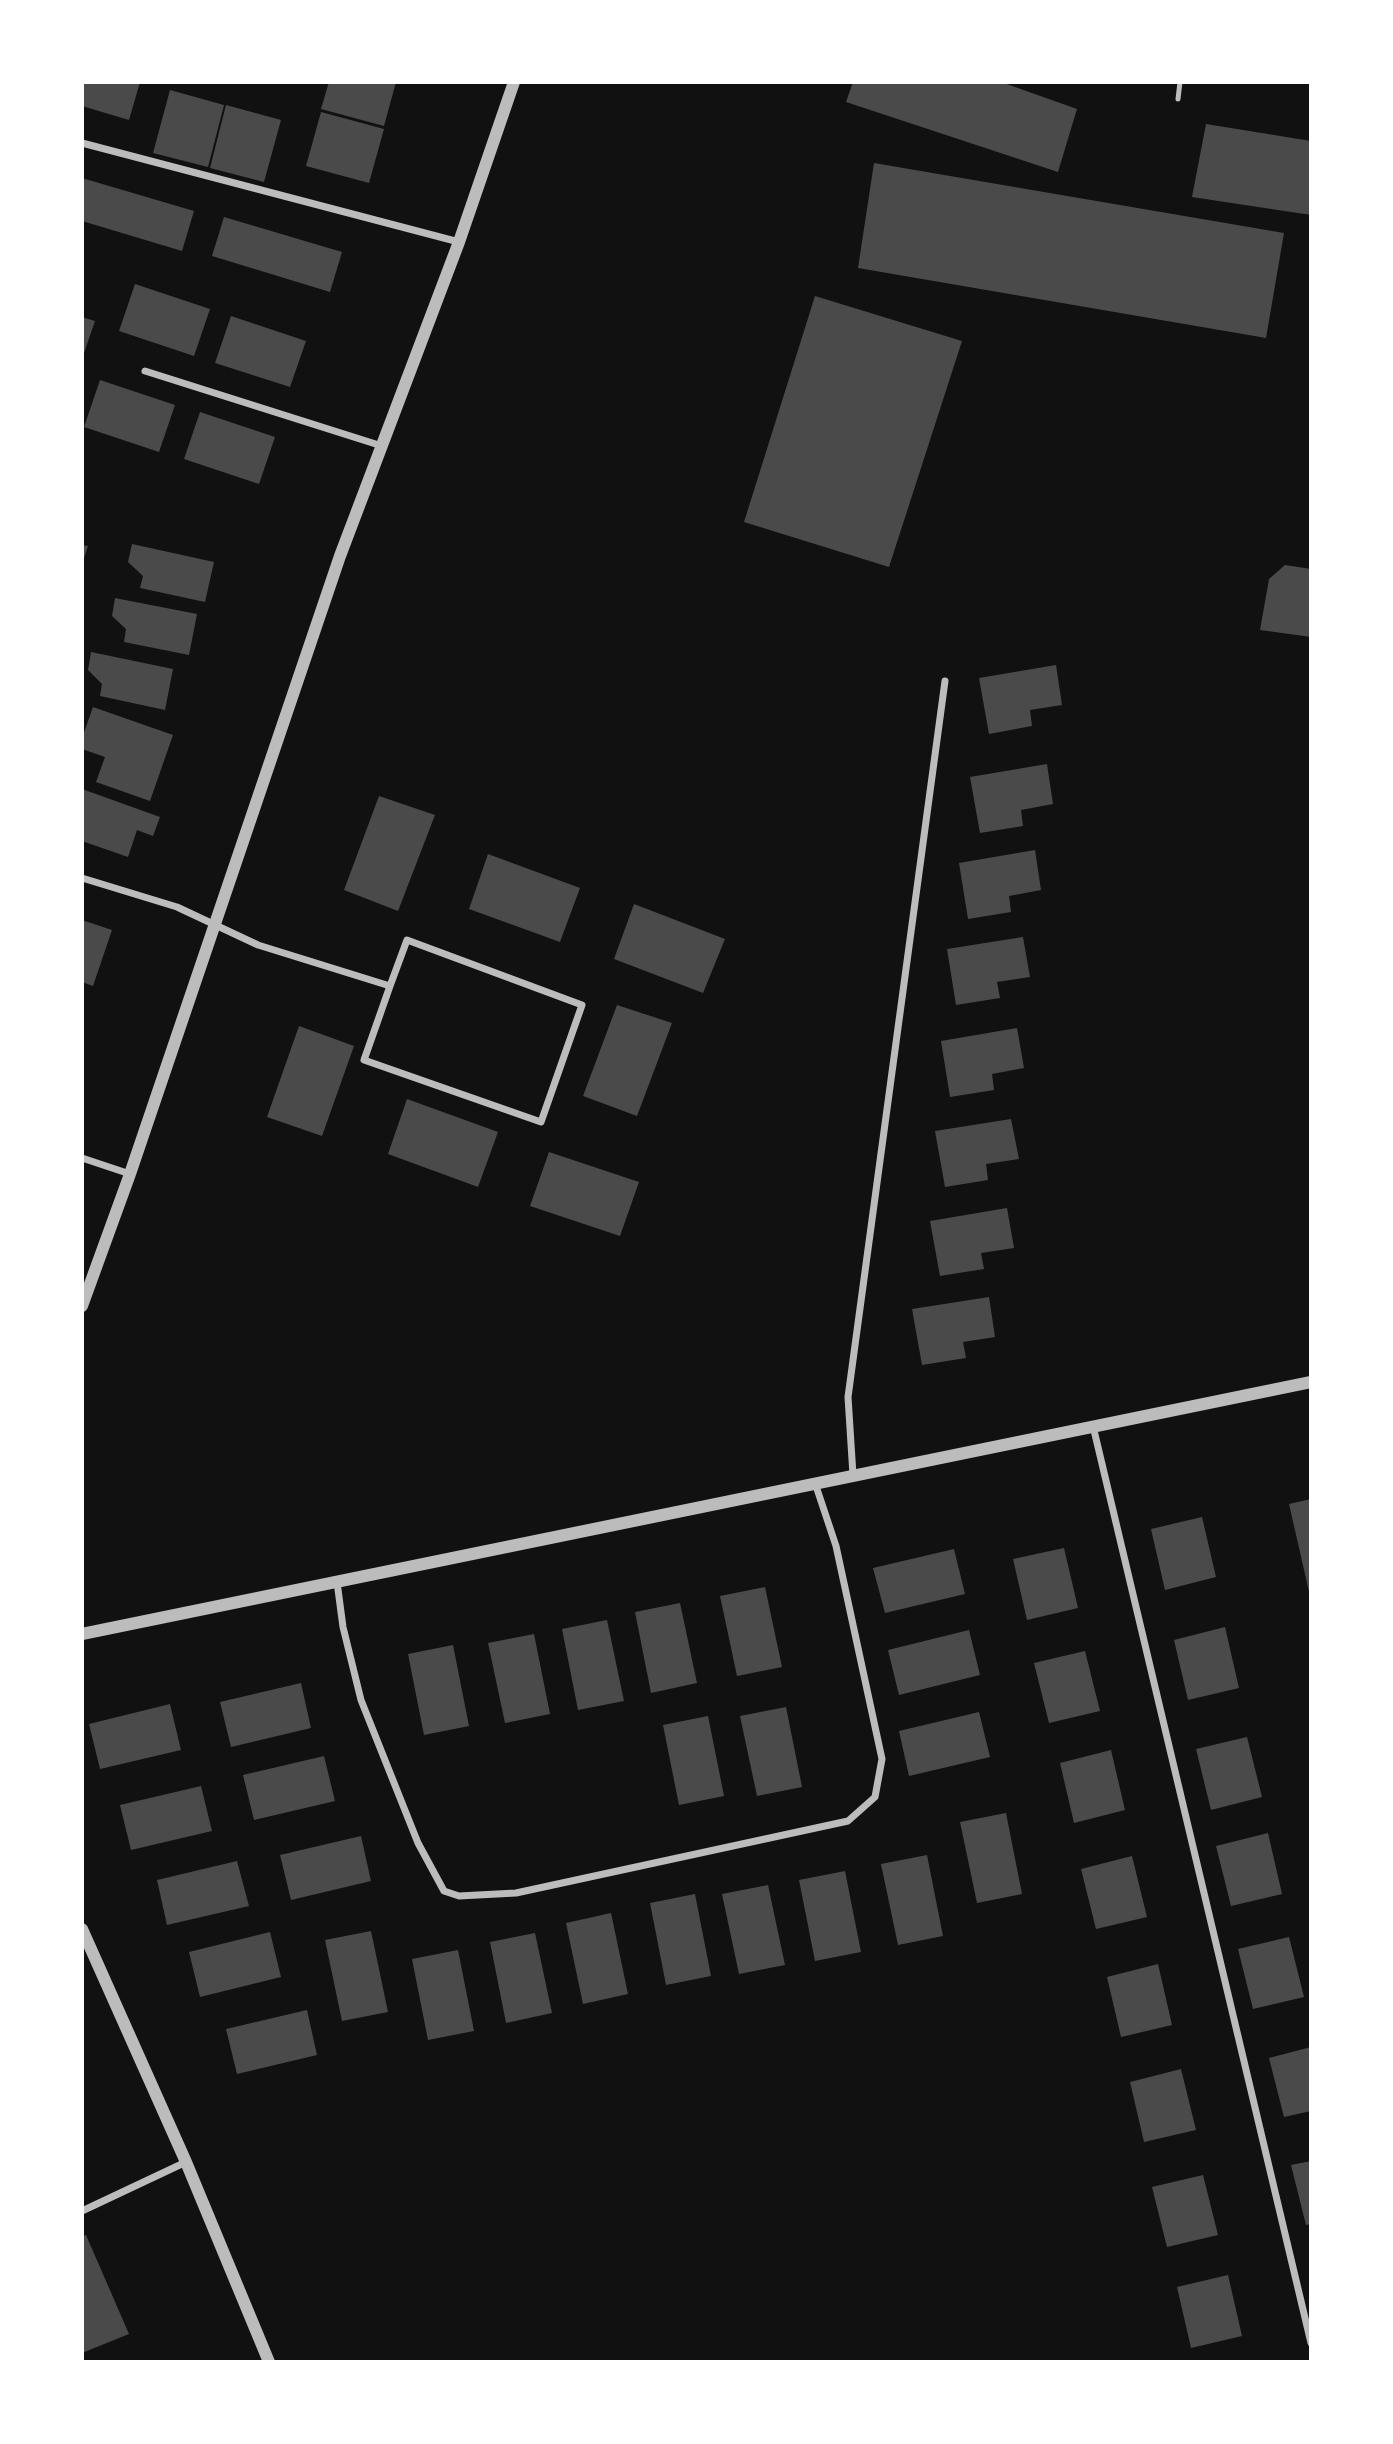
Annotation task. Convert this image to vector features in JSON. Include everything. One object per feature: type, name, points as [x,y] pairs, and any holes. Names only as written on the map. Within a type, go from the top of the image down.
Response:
[{"type":"street","points":[[82,1306],[130,1174],[340,556],[459,242],[514,82]]},
{"type":"street","points":[[82,143],[459,242]]},
{"type":"street","points":[[145,370],[382,446]]},
{"type":"street","points":[[853,1475],[848,1397],[945,681]]},
{"type":"street","points":[[82,878],[177,907],[258,945],[390,986]]},
{"type":"street","points":[[407,940],[582,1004],[541,1122],[364,1060],[390,986],[407,940]]},
{"type":"street","points":[[82,1158],[130,1174]]},
{"type":"street","points":[[82,1634],[1311,1382]]},
{"type":"street","points":[[1093,1426],[1311,2343]]},
{"type":"street","points":[[337,1582],[343,1627],[361,1700],[418,1843],[444,1891],[459,1896],[516,1893],[848,1821],[875,1797],[882,1759],[836,1546],[815,1483]]},
{"type":"street","points":[[82,1929],[186,2162],[270,2362]]},
{"type":"street","points":[[82,2211],[186,2162]]},
{"type":"lane","points":[[1178,99],[1181,82]]},
{"type":"building","points":[[82,82],[140,82],[129,120],[82,106]]},
{"type":"building","points":[[329,82],[396,82],[384,126],[321,109]]},
{"type":"building","points":[[853,82],[1001,82],[1077,109],[1058,172],[846,102]]},
{"type":"building","points":[[170,90],[224,105],[208,167],[153,153]]},
{"type":"building","points":[[226,105],[281,120],[264,182],[210,168]]},
{"type":"building","points":[[321,112],[384,129],[369,183],[306,166]]},
{"type":"building","points":[[1206,124],[1311,141],[1311,215],[1192,197]]},
{"type":"building","points":[[874,163],[1284,233],[1266,338],[858,268]]},
{"type":"building","points":[[82,178],[194,211],[182,251],[82,221]]},
{"type":"building","points":[[224,217],[342,252],[330,292],[212,256]]},
{"type":"building","points":[[135,284],[210,309],[194,356],[119,331]]},
{"type":"building","points":[[815,296],[962,341],[889,567],[744,522]]},
{"type":"building","points":[[231,316],[306,341],[290,387],[215,363]]},
{"type":"building","points":[[82,317],[95,321],[83,356],[82,356]]},
{"type":"building","points":[[100,380],[175,405],[159,452],[84,427]]},
{"type":"building","points":[[200,412],[275,437],[259,484],[184,459]]},
{"type":"building","points":[[132,544],[214,562],[205,602],[140,588],[143,576],[128,562]]},
{"type":"building","points":[[82,545],[88,546],[83,561],[82,561]]},
{"type":"building","points":[[1285,565],[1311,569],[1311,637],[1260,630],[1269,579]]},
{"type":"building","points":[[115,598],[197,614],[189,655],[124,642],[126,629],[112,616]]},
{"type":"building","points":[[91,652],[173,669],[165,710],[100,696],[102,684],[88,670]]},
{"type":"building","points":[[1056,665],[1062,705],[1030,710],[1032,726],[989,734],[979,678]]},
{"type":"building","points":[[93,707],[173,735],[150,801],[96,782],[105,757],[82,749],[82,738]]},
{"type":"building","points":[[1047,764],[1053,804],[1021,810],[1023,826],[980,833],[970,777]]},
{"type":"building","points":[[82,789],[160,817],[153,836],[137,830],[128,857],[82,841]]},
{"type":"building","points":[[379,796],[435,815],[398,911],[344,890]]},
{"type":"building","points":[[1035,850],[1041,890],[1009,896],[1011,912],[968,919],[959,863]]},
{"type":"building","points":[[488,854],[580,888],[560,942],[469,909]]},
{"type":"building","points":[[634,904],[725,939],[703,993],[614,959]]},
{"type":"building","points":[[82,920],[112,930],[93,986],[82,982]]},
{"type":"building","points":[[1023,937],[1030,977],[997,982],[1000,998],[956,1005],[947,949]]},
{"type":"building","points":[[617,1005],[672,1023],[637,1116],[583,1096]]},
{"type":"building","points":[[299,1026],[354,1046],[322,1136],[267,1117]]},
{"type":"building","points":[[1017,1028],[1024,1068],[992,1074],[994,1090],[950,1097],[941,1041]]},
{"type":"building","points":[[407,1099],[498,1132],[478,1187],[388,1154]]},
{"type":"building","points":[[1011,1119],[1019,1159],[986,1164],[988,1180],[945,1187],[935,1131]]},
{"type":"building","points":[[549,1152],[639,1182],[620,1236],[530,1206]]},
{"type":"building","points":[[1007,1208],[1014,1248],[981,1253],[984,1269],[940,1276],[930,1221]]},
{"type":"building","points":[[989,1297],[995,1337],[963,1342],[966,1358],[922,1365],[912,1309]]},
{"type":"building","points":[[1311,1499],[1311,1596],[1310,1596],[1289,1504]]},
{"type":"building","points":[[1202,1517],[1216,1577],[1165,1590],[1151,1529]]},
{"type":"building","points":[[1064,1548],[1078,1608],[1027,1620],[1013,1559]]},
{"type":"building","points":[[954,1549],[965,1594],[885,1613],[873,1568]]},
{"type":"building","points":[[765,1587],[782,1667],[737,1676],[720,1596]]},
{"type":"building","points":[[680,1603],[697,1683],[651,1693],[635,1612]]},
{"type":"building","points":[[607,1620],[624,1701],[578,1710],[562,1629]]},
{"type":"building","points":[[1225,1627],[1239,1688],[1188,1700],[1174,1640]]},
{"type":"building","points":[[969,1630],[980,1675],[899,1695],[888,1650]]},
{"type":"building","points":[[534,1634],[550,1714],[505,1723],[488,1643]]},
{"type":"building","points":[[453,1645],[469,1726],[424,1735],[408,1654]]},
{"type":"building","points":[[1085,1651],[1100,1711],[1049,1723],[1034,1663]]},
{"type":"building","points":[[301,1683],[311,1728],[231,1747],[220,1702]]},
{"type":"building","points":[[170,1704],[181,1750],[100,1769],[89,1724]]},
{"type":"building","points":[[786,1707],[802,1787],[757,1796],[740,1716]]},
{"type":"building","points":[[979,1712],[990,1757],[909,1776],[899,1731]]},
{"type":"building","points":[[708,1716],[724,1796],[679,1805],[663,1725]]},
{"type":"building","points":[[1247,1737],[1262,1797],[1211,1810],[1196,1749]]},
{"type":"building","points":[[1111,1750],[1125,1810],[1074,1823],[1060,1763]]},
{"type":"building","points":[[324,1756],[335,1801],[254,1820],[243,1775]]},
{"type":"building","points":[[201,1786],[212,1831],[131,1850],[120,1805]]},
{"type":"building","points":[[1006,1813],[1022,1894],[977,1903],[960,1822]]},
{"type":"building","points":[[1268,1833],[1282,1894],[1231,1906],[1216,1846]]},
{"type":"building","points":[[361,1836],[371,1881],[291,1900],[280,1855]]},
{"type":"building","points":[[927,1855],[943,1936],[898,1945],[881,1864]]},
{"type":"building","points":[[1132,1856],[1147,1917],[1096,1929],[1081,1869]]},
{"type":"building","points":[[237,1861],[249,1906],[167,1925],[157,1880]]},
{"type":"building","points":[[845,1871],[861,1952],[815,1961],[799,1880]]},
{"type":"building","points":[[768,1885],[785,1965],[739,1974],[722,1894]]},
{"type":"building","points":[[695,1894],[711,1976],[666,1985],[650,1903]]},
{"type":"building","points":[[611,1913],[628,1994],[583,2004],[566,1923]]},
{"type":"building","points":[[371,1931],[388,2012],[342,2021],[325,1940]]},
{"type":"building","points":[[270,1932],[281,1977],[200,1997],[189,1952]]},
{"type":"building","points":[[535,1933],[552,2013],[506,2023],[490,1942]]},
{"type":"building","points":[[1289,1937],[1304,1997],[1253,2009],[1238,1949]]},
{"type":"building","points":[[458,1950],[474,2031],[428,2040],[412,1959]]},
{"type":"building","points":[[1158,1964],[1172,2025],[1121,2037],[1107,1977]]},
{"type":"building","points":[[307,2010],[317,2055],[237,2074],[226,2029]]},
{"type":"building","points":[[1311,2047],[1311,2111],[1284,2117],[1269,2058]]},
{"type":"building","points":[[1181,2069],[1196,2130],[1144,2142],[1130,2082]]},
{"type":"building","points":[[1311,2161],[1311,2224],[1306,2225],[1291,2165]]},
{"type":"building","points":[[1203,2175],[1218,2235],[1167,2247],[1152,2187]]},
{"type":"building","points":[[86,2235],[129,2334],[82,2353],[82,2237]]},
{"type":"building","points":[[1228,2275],[1242,2336],[1191,2348],[1177,2287]]}]
